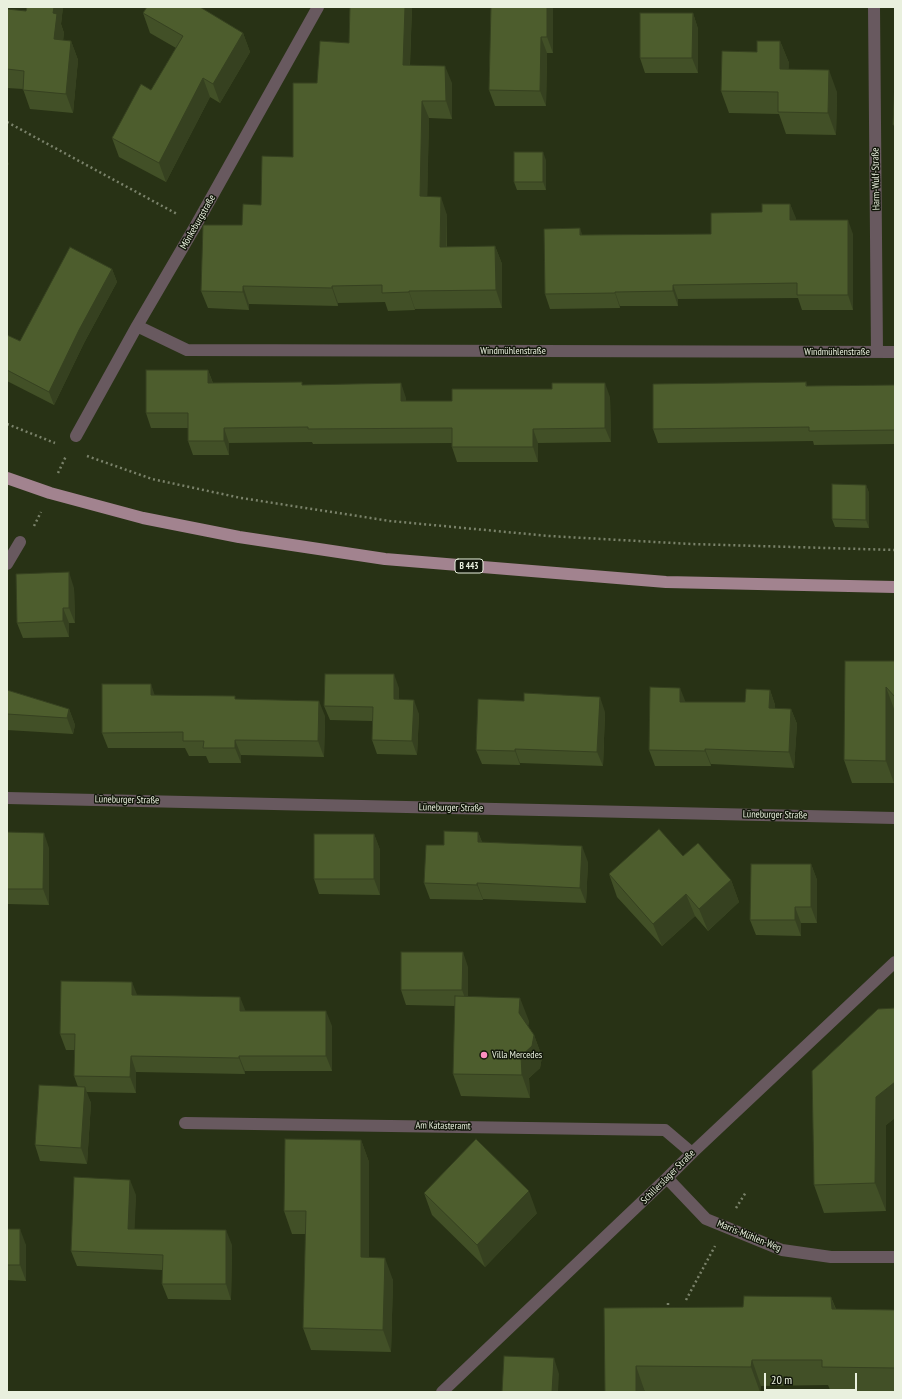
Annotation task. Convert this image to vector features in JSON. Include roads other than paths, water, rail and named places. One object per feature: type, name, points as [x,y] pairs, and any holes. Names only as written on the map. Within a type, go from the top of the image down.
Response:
[{"type":"main road","name":"B 443","points":[[7,478],[50,493],[143,518],[239,537],[385,559],[666,582],[895,587]]},
{"type":"street","name":"Mönkeburgstraße","points":[[76,436],[318,7]]},
{"type":"street","name":"Harm-Wulf-Straße","points":[[874,7],[877,352]]},
{"type":"street","name":"Windmühlenstraße","points":[[137,326],[187,350],[895,352]]},
{"type":"street","points":[[7,564],[20,542]]},
{"type":"street","name":"Lüneburger Straße","points":[[7,798],[895,818]]},
{"type":"street","name":"Schillerslager Straße","points":[[442,1392],[692,1153],[895,962]]},
{"type":"street","name":"Am Katasteramt","points":[[185,1123],[665,1130],[692,1153]]},
{"type":"street","name":"Marris-Mühlen-Weg","points":[[667,1178],[706,1219],[782,1250],[831,1257],[895,1257]]},
{"type":"place","name":"Villa Mercedes","points":[[484,1055]]}]
